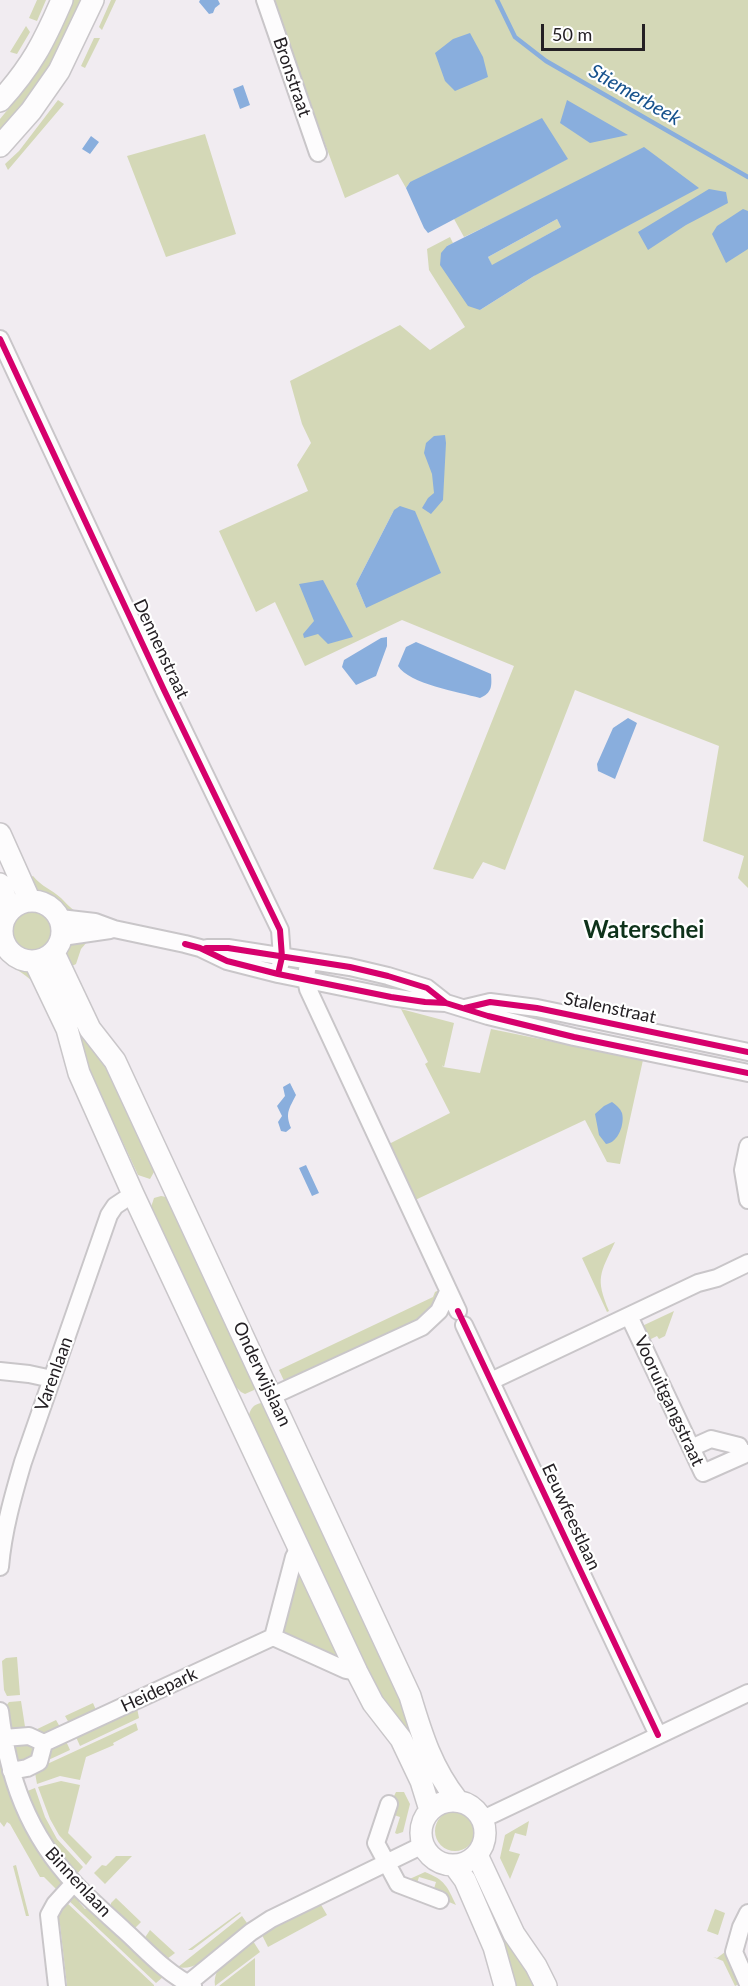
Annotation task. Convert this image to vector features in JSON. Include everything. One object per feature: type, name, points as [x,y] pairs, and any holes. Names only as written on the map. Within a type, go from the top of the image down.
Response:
[{"type":"main road","points":[[0,101],[38,53],[62,0]]},
{"type":"main road","points":[[0,146],[31,111],[59,71],[93,0]]},
{"type":"main road","points":[[0,834],[30,901]]},
{"type":"main road","points":[[0,884],[10,910]]},
{"type":"main road","points":[[53,943],[25,961],[16,957],[9,950],[1,932],[10,910],[30,901],[42,903],[53,909],[53,943],[67,1029],[79,1073],[133,1194],[300,1546],[357,1672],[373,1703],[401,1739],[421,1781],[430,1810]]},
{"type":"main road","name":"Onderwijslaan","points":[[53,943],[90,1029],[115,1061],[276,1394],[410,1696],[423,1739],[441,1779],[457,1800],[468,1804],[483,1818]]},
{"type":"main road","points":[[457,1800],[438,1804],[423,1820],[421,1832],[423,1845],[430,1856],[441,1863],[454,1865],[462,1864],[477,1856],[484,1844],[486,1831],[483,1818]]},
{"type":"main road","points":[[477,1856],[514,1934],[536,1966],[546,1986]]},
{"type":"main road","points":[[454,1865],[465,1880],[494,1947],[505,1986]]},
{"type":"street","name":"Bronstraat","points":[[265,0],[318,153]]},
{"type":"street","name":"Dennenstraat","points":[[0,339],[156,673],[280,930],[280,965]]},
{"type":"street","name":"Stalenstraat","points":[[53,943],[114,929],[200,948],[228,948],[280,965],[306,979],[391,997],[446,1003],[483,1015],[563,1034],[748,1073]]},
{"type":"street","name":"Stalenstraat","points":[[280,965],[308,961],[388,976],[427,988],[446,1003]]},
{"type":"street","points":[[306,979],[308,961]]},
{"type":"street","name":"Eeuwfeestlaan","points":[[306,979],[308,989],[448,1292],[658,1735]]},
{"type":"street","name":"Stalenstraat","points":[[465,1008],[490,1002],[537,1008],[748,1052]]},
{"type":"street","points":[[748,1146],[743,1170],[748,1200]]},
{"type":"street","name":"Varenlaan","points":[[0,1567],[14,1492],[109,1215],[115,1206],[133,1194]]},
{"type":"street","name":"Vooruitgangstraat","points":[[491,1381],[698,1283],[717,1278],[748,1263]]},
{"type":"street","points":[[276,1394],[422,1327],[439,1311],[448,1292]]},
{"type":"street","name":"Vooruitgangstraat","points":[[629,1316],[703,1473],[746,1454]]},
{"type":"street","points":[[0,1371],[52,1379]]},
{"type":"street","points":[[691,1448],[711,1438],[739,1446],[746,1454]]},
{"type":"street","points":[[300,1546],[294,1557],[273,1637],[346,1670],[357,1672]]},
{"type":"street","name":"Heidepark","points":[[44,1743],[273,1637]]},
{"type":"street","points":[[483,1818],[748,1693]]},
{"type":"street","name":"Binnenlaan","points":[[0,1712],[11,1771],[30,1822],[43,1845],[75,1883],[159,1963],[188,1985]]},
{"type":"street","points":[[4,1738],[29,1736],[44,1743],[39,1762],[27,1768],[11,1771]]},
{"type":"street","points":[[389,1804],[376,1843],[386,1863],[398,1884],[440,1900]]},
{"type":"street","points":[[188,1985],[250,1932],[271,1919],[423,1845]]},
{"type":"street","points":[[57,1986],[49,1915],[55,1904],[75,1883]]},
{"type":"street","points":[[748,1913],[734,1952],[748,1984]]},
{"type":"green space","points":[[37,0],[46,0],[37,21],[29,18]]},
{"type":"green space","points":[[71,0],[84,0],[57,55],[32,95],[0,134],[0,119],[27,86],[48,51]]},
{"type":"green space","points":[[111,0],[116,0],[102,30],[99,27]]},
{"type":"green space","points":[[272,0],[748,0],[748,888],[738,878],[744,856],[703,841],[719,746],[575,690],[505,870],[483,862],[473,879],[433,869],[514,666],[402,620],[305,666],[275,602],[256,612],[219,531],[308,491],[297,465],[311,443],[302,424],[290,381],[400,325],[430,350],[465,327],[429,270],[427,249],[450,237],[453,243],[447,246],[480,310],[534,276],[647,149],[464,237],[454,219],[567,159],[410,182],[406,188],[398,174],[345,198]],"holes":[[[394,510],[366,608],[356,584]]]},
{"type":"green space","points":[[26,26],[30,32],[17,54],[10,52]]},
{"type":"green space","points":[[94,38],[100,38],[85,68],[81,66]]},
{"type":"green space","points":[[58,100],[64,104],[8,170],[5,164],[19,151]]},
{"type":"green space","points":[[205,134],[236,234],[166,257],[127,156]]},
{"type":"green space","points":[[557,219],[561,227],[492,266],[488,257]]},
{"type":"green space","points":[[33,876],[80,914],[71,914],[54,899],[36,890],[28,878]]},
{"type":"green space","points":[[32,911],[46,917],[52,931],[46,945],[32,951],[18,945],[12,931],[18,917]]},
{"type":"green space","points":[[86,938],[87,942],[81,949],[76,964],[68,968],[65,956],[68,948]]},
{"type":"green space","points":[[0,947],[14,961],[29,969],[33,982],[0,957]]},
{"type":"green space","points":[[66,984],[154,1166],[150,1179],[138,1175],[94,1080],[70,1020]]},
{"type":"green space","points":[[401,1009],[454,1023],[443,1067],[480,1073],[491,1029],[643,1060],[620,1164],[607,1162],[585,1120],[411,1202],[385,1146],[450,1113],[425,1064],[428,1062]]},
{"type":"green space","points":[[161,1196],[171,1202],[255,1384],[254,1390],[245,1394],[236,1387],[151,1207],[154,1198]]},
{"type":"green space","points":[[615,1242],[601,1276],[602,1291],[609,1311],[607,1312],[582,1258]]},
{"type":"green space","points":[[443,1288],[423,1322],[286,1385],[279,1370],[433,1297],[435,1292]]},
{"type":"green space","points":[[674,1311],[665,1336],[659,1339],[657,1336],[647,1341],[640,1327]]},
{"type":"green space","points":[[261,1403],[264,1405],[395,1685],[433,1772],[376,1687],[249,1415],[253,1407]]},
{"type":"green space","points":[[295,1567],[340,1662],[284,1639],[279,1628]]},
{"type":"green space","points":[[17,1657],[20,1695],[7,1696],[4,1690],[2,1661],[6,1658]]},
{"type":"green space","points":[[21,1701],[26,1733],[11,1731],[6,1706],[9,1702]]},
{"type":"green space","points":[[93,1703],[96,1710],[69,1723],[65,1716]]},
{"type":"green space","points":[[137,1708],[139,1718],[80,1746],[76,1737]]},
{"type":"green space","points":[[56,1720],[60,1727],[47,1736],[29,1733]]},
{"type":"green space","points":[[136,1723],[138,1730],[113,1743],[114,1745],[86,1757],[80,1780],[60,1776],[37,1784],[35,1773],[45,1765]]},
{"type":"green space","points":[[66,1741],[70,1750],[44,1762],[50,1748]]},
{"type":"green space","points":[[17,1743],[35,1743],[36,1759],[19,1761],[14,1751]]},
{"type":"green space","points":[[0,1750],[64,1882],[60,1893],[44,1877],[40,1877],[10,1824],[7,1822],[4,1827],[0,1822]]},
{"type":"green space","points":[[61,1781],[80,1785],[68,1833],[92,1857],[86,1865],[59,1835],[50,1819],[38,1787]]},
{"type":"green space","points":[[35,1788],[45,1817],[57,1839],[83,1867],[77,1874],[47,1835],[35,1814],[25,1792]]},
{"type":"green space","points":[[396,1792],[404,1792],[410,1804],[403,1832],[397,1834],[395,1833],[400,1817],[391,1814],[391,1802]]},
{"type":"green space","points":[[455,1811],[469,1817],[475,1831],[469,1845],[455,1851],[441,1845],[435,1831],[441,1817]]},
{"type":"green space","points":[[529,1821],[526,1836],[515,1833],[509,1851],[520,1854],[510,1879],[500,1858],[505,1835]]},
{"type":"green space","points":[[116,1856],[132,1856],[105,1884],[94,1873]]},
{"type":"green space","points":[[16,1865],[29,1916],[26,1916],[13,1866]]},
{"type":"green space","points":[[425,1872],[445,1884],[456,1905],[433,1892],[436,1882],[419,1877],[416,1886],[403,1882]]},
{"type":"green space","points":[[486,1885],[536,1986],[515,1986],[476,1890]]},
{"type":"green space","points":[[74,1895],[82,1899],[79,1902],[85,1909],[90,1906],[163,1977],[156,1983],[67,1899]]},
{"type":"green space","points":[[116,1898],[141,1922],[135,1928],[132,1928],[111,1907],[111,1903]]},
{"type":"green space","points":[[65,1901],[154,1986],[67,1986],[60,1925],[55,1921]]},
{"type":"green space","points":[[320,1903],[327,1915],[268,1947],[261,1933]]},
{"type":"green space","points":[[715,1909],[725,1913],[718,1935],[707,1931]]},
{"type":"green space","points":[[240,1912],[192,1950],[188,1950]]},
{"type":"green space","points":[[242,1916],[247,1926],[214,1954],[196,1965],[187,1968],[178,1967]]},
{"type":"green space","points":[[150,1930],[175,1953],[167,1959],[144,1939]]},
{"type":"green space","points":[[253,1941],[260,1952],[215,1986],[217,1971],[221,1965]]},
{"type":"green space","points":[[728,1952],[739,1984],[735,1986],[723,1961],[713,1957],[717,1958]]},
{"type":"green space","points":[[255,1958],[255,1986],[219,1986]]},
{"type":"water","points":[[200,0],[218,0],[220,4],[213,13],[209,14],[199,2]]},
{"type":"water","points":[[470,33],[483,57],[488,77],[455,91],[445,81],[435,53],[453,39]]},
{"type":"water","points":[[243,85],[250,105],[240,109],[233,89]]},
{"type":"water","points":[[567,100],[628,135],[590,143],[560,123]]},
{"type":"water","points":[[542,118],[568,159],[428,233],[406,188],[410,182]]},
{"type":"water","points":[[91,136],[99,142],[90,154],[82,149]]},
{"type":"water","points":[[644,147],[699,188],[534,276],[480,310],[468,306],[440,265],[441,253],[447,246]],"holes":[[[557,219],[561,227],[492,265],[488,257]]]},
{"type":"water","points":[[709,189],[726,192],[728,203],[686,225],[648,250],[638,232]]},
{"type":"water","points":[[743,209],[748,211],[748,249],[726,263],[712,234],[717,226]]},
{"type":"water","points":[[445,435],[443,500],[431,514],[422,508],[434,493],[432,474],[424,453],[426,443],[434,436]]},
{"type":"water","points":[[400,506],[415,511],[441,573],[366,608],[356,584],[394,510]]},
{"type":"water","points":[[323,580],[353,637],[328,644],[318,634],[304,638],[303,634],[314,621],[299,584]]},
{"type":"water","points":[[387,637],[387,646],[376,676],[356,685],[342,667],[344,660],[381,638]]},
{"type":"water","points":[[416,642],[491,674],[489,691],[480,698],[412,678],[398,666],[406,647]]},
{"type":"water","points":[[628,718],[637,723],[615,779],[598,771],[597,764],[613,728]]},
{"type":"water","points":[[290,1083],[296,1095],[289,1111],[288,1118],[291,1128],[286,1132],[281,1131],[278,1122],[282,1116],[277,1106],[285,1096],[283,1087]]},
{"type":"water","points":[[612,1102],[621,1111],[623,1117],[617,1137],[606,1144],[599,1135],[595,1114]]},
{"type":"water","points":[[306,1165],[319,1193],[312,1196],[299,1168]]},
{"type":"waterway","name":"Stiemerbeek","points":[[497,0],[515,37],[546,61],[748,177]]},
{"type":"cycle path","points":[[0,339],[164,690],[280,930],[282,957],[278,974]]},
{"type":"cycle path","points":[[185,944],[200,948],[227,961],[278,974],[391,997],[446,1003],[574,1037],[748,1073]]},
{"type":"cycle path","points":[[206,948],[228,948],[350,967],[427,988],[446,1003]]},
{"type":"cycle path","points":[[465,1008],[490,1002],[537,1008],[748,1052]]},
{"type":"cycle path","points":[[458,1311],[658,1735]]},
{"type":"district","name":"Waterschei","points":[[644,930]]}]
